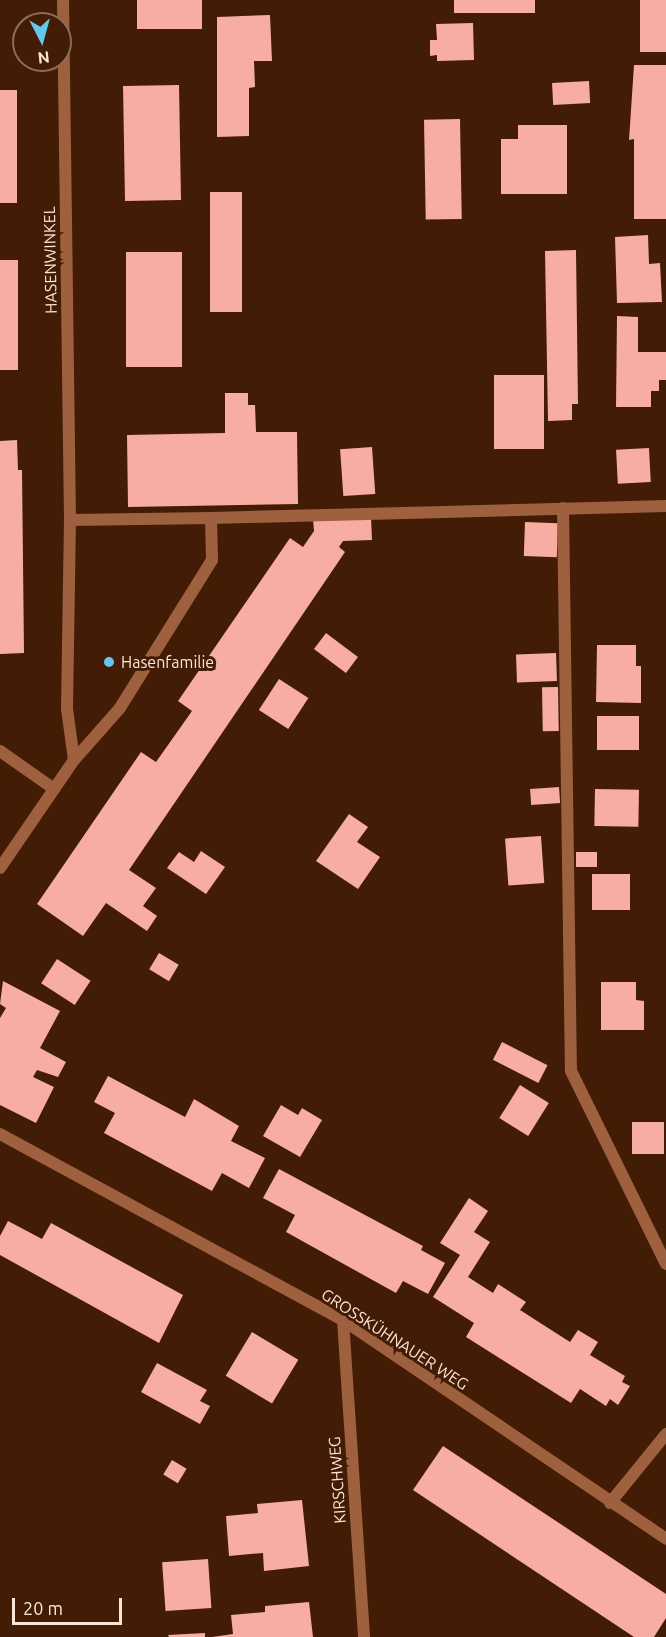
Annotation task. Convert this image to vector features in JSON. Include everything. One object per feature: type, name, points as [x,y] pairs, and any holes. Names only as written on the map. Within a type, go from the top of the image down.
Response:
[{"type":"street","name":"HASENWINKEL","points":[[63,0],[70,520],[67,710],[74,760]]},
{"type":"street","points":[[70,520],[666,506]]},
{"type":"street","points":[[563,508],[571,1071],[666,1264]]},
{"type":"street","points":[[0,868],[74,760],[120,708],[212,560],[211,518]]},
{"type":"street","points":[[0,751],[54,789]]},
{"type":"street","name":"GROSSKÜHNAUER WEG","points":[[0,1134],[343,1320],[666,1539]]},
{"type":"street","name":"KIRSCHWEG","points":[[343,1320],[364,1637]]},
{"type":"street","points":[[610,1503],[666,1434]]},
{"type":"building","points":[[137,0],[202,0],[202,29],[137,29]]},
{"type":"building","points":[[454,0],[535,0],[535,13],[454,13]]},
{"type":"building","points":[[640,0],[666,0],[666,52],[640,52]]},
{"type":"building","points":[[270,15],[272,61],[254,61],[255,87],[249,88],[249,136],[217,137],[217,17]]},
{"type":"building","points":[[473,23],[474,60],[437,61],[437,55],[430,56],[430,40],[437,40],[436,24]]},
{"type":"building","points":[[634,65],[666,65],[666,219],[634,219],[634,139],[629,140]]},
{"type":"building","points":[[589,81],[590,103],[553,105],[552,83]]},
{"type":"building","points":[[179,85],[181,200],[125,201],[123,86]]},
{"type":"building","points":[[0,90],[17,90],[17,203],[0,203]]},
{"type":"building","points":[[460,119],[462,219],[426,220],[424,120]]},
{"type":"building","points":[[518,125],[567,125],[567,194],[501,194],[501,139],[518,139]]},
{"type":"building","points":[[210,192],[242,192],[242,312],[210,312]]},
{"type":"building","points":[[648,235],[649,264],[660,263],[662,302],[617,303],[615,237]]},
{"type":"building","points":[[576,250],[578,404],[572,404],[572,420],[548,421],[545,251]]},
{"type":"building","points":[[126,252],[182,252],[182,367],[126,367]]},
{"type":"building","points":[[0,260],[18,260],[18,370],[0,370]]},
{"type":"building","points":[[617,316],[638,317],[638,352],[666,352],[666,380],[659,380],[659,391],[651,391],[651,407],[616,407]]},
{"type":"building","points":[[494,375],[544,375],[544,449],[494,449]]},
{"type":"building","points":[[225,393],[248,393],[248,405],[255,405],[256,432],[297,432],[298,504],[128,507],[127,435],[225,433]]},
{"type":"building","points":[[17,440],[18,470],[22,470],[24,653],[0,654],[0,441]]},
{"type":"building","points":[[372,447],[375,494],[343,496],[340,449]]},
{"type":"building","points":[[649,448],[651,482],[618,484],[616,450]]},
{"type":"building","points":[[371,517],[372,540],[343,541],[339,547],[345,552],[129,870],[156,888],[143,906],[157,916],[147,931],[106,903],[83,936],[37,904],[141,752],[156,762],[192,711],[178,701],[290,538],[303,547],[314,531],[313,519]]},
{"type":"building","points":[[525,522],[558,523],[557,557],[524,556]]},
{"type":"building","points":[[326,633],[358,657],[346,673],[314,649]]},
{"type":"building","points":[[597,645],[636,645],[636,666],[641,666],[641,703],[596,702]]},
{"type":"building","points":[[556,653],[557,681],[517,682],[516,654]]},
{"type":"building","points":[[279,679],[308,698],[288,729],[259,710]]},
{"type":"building","points":[[542,687],[558,687],[559,731],[543,731]]},
{"type":"building","points":[[597,716],[639,716],[639,750],[597,750]]},
{"type":"building","points":[[559,787],[560,803],[531,805],[530,789]]},
{"type":"building","points":[[595,789],[639,790],[638,827],[594,826]]},
{"type":"building","points":[[349,814],[368,827],[357,842],[380,857],[358,889],[316,861]]},
{"type":"building","points":[[541,836],[544,883],[508,885],[505,839]]},
{"type":"building","points":[[201,851],[225,867],[206,894],[167,868],[179,852],[194,862]]},
{"type":"building","points":[[576,852],[597,852],[597,867],[576,867]]},
{"type":"building","points":[[592,874],[630,874],[630,910],[592,910]]},
{"type":"building","points":[[159,953],[179,965],[169,981],[149,969]]},
{"type":"building","points":[[57,959],[91,981],[75,1005],[41,983]]},
{"type":"building","points":[[3,981],[60,1011],[40,1048],[66,1062],[58,1077],[37,1070],[33,1077],[54,1087],[36,1123],[0,1105],[0,1018],[6,1008],[0,1004]]},
{"type":"building","points":[[601,982],[636,982],[636,1000],[644,1001],[644,1030],[601,1030]]},
{"type":"building","points":[[502,1042],[547,1065],[538,1083],[493,1060]]},
{"type":"building","points":[[108,1076],[185,1117],[194,1099],[239,1126],[231,1141],[265,1158],[249,1188],[222,1173],[212,1191],[104,1133],[115,1113],[94,1102]]},
{"type":"building","points":[[520,1085],[549,1103],[528,1136],[499,1118]]},
{"type":"building","points":[[281,1105],[298,1115],[302,1108],[322,1120],[300,1157],[263,1136]]},
{"type":"building","points":[[632,1122],[664,1122],[664,1154],[632,1154]]},
{"type":"building","points":[[279,1169],[423,1246],[421,1250],[445,1263],[428,1294],[403,1281],[396,1293],[286,1232],[295,1215],[263,1198]]},
{"type":"building","points":[[469,1198],[488,1211],[474,1232],[490,1242],[468,1277],[493,1293],[498,1284],[526,1302],[520,1310],[570,1342],[578,1330],[598,1342],[590,1355],[625,1376],[622,1382],[630,1386],[618,1405],[610,1399],[606,1406],[580,1389],[571,1403],[466,1337],[474,1323],[433,1297],[460,1255],[440,1243]]},
{"type":"building","points":[[8,1221],[42,1239],[51,1223],[183,1295],[159,1343],[0,1255],[0,1236]]},
{"type":"building","points":[[252,1332],[298,1360],[272,1404],[226,1376]]},
{"type":"building","points":[[157,1363],[207,1390],[200,1401],[210,1406],[200,1424],[141,1392]]},
{"type":"building","points":[[443,1446],[666,1594],[666,1618],[654,1637],[634,1637],[413,1490]]},
{"type":"building","points":[[172,1460],[187,1469],[178,1483],[163,1475]]},
{"type":"building","points":[[302,1500],[309,1566],[264,1571],[263,1553],[229,1556],[226,1516],[258,1513],[257,1504]]},
{"type":"building","points":[[208,1559],[211,1608],[166,1611],[162,1562]]},
{"type":"building","points":[[309,1602],[313,1637],[212,1637],[233,1634],[231,1615],[265,1612],[265,1606]]},
{"type":"building","points":[[205,1633],[205,1637],[169,1637],[168,1635]]},
{"type":"place","name":"Hasenfamilie","points":[[109,662]]}]
